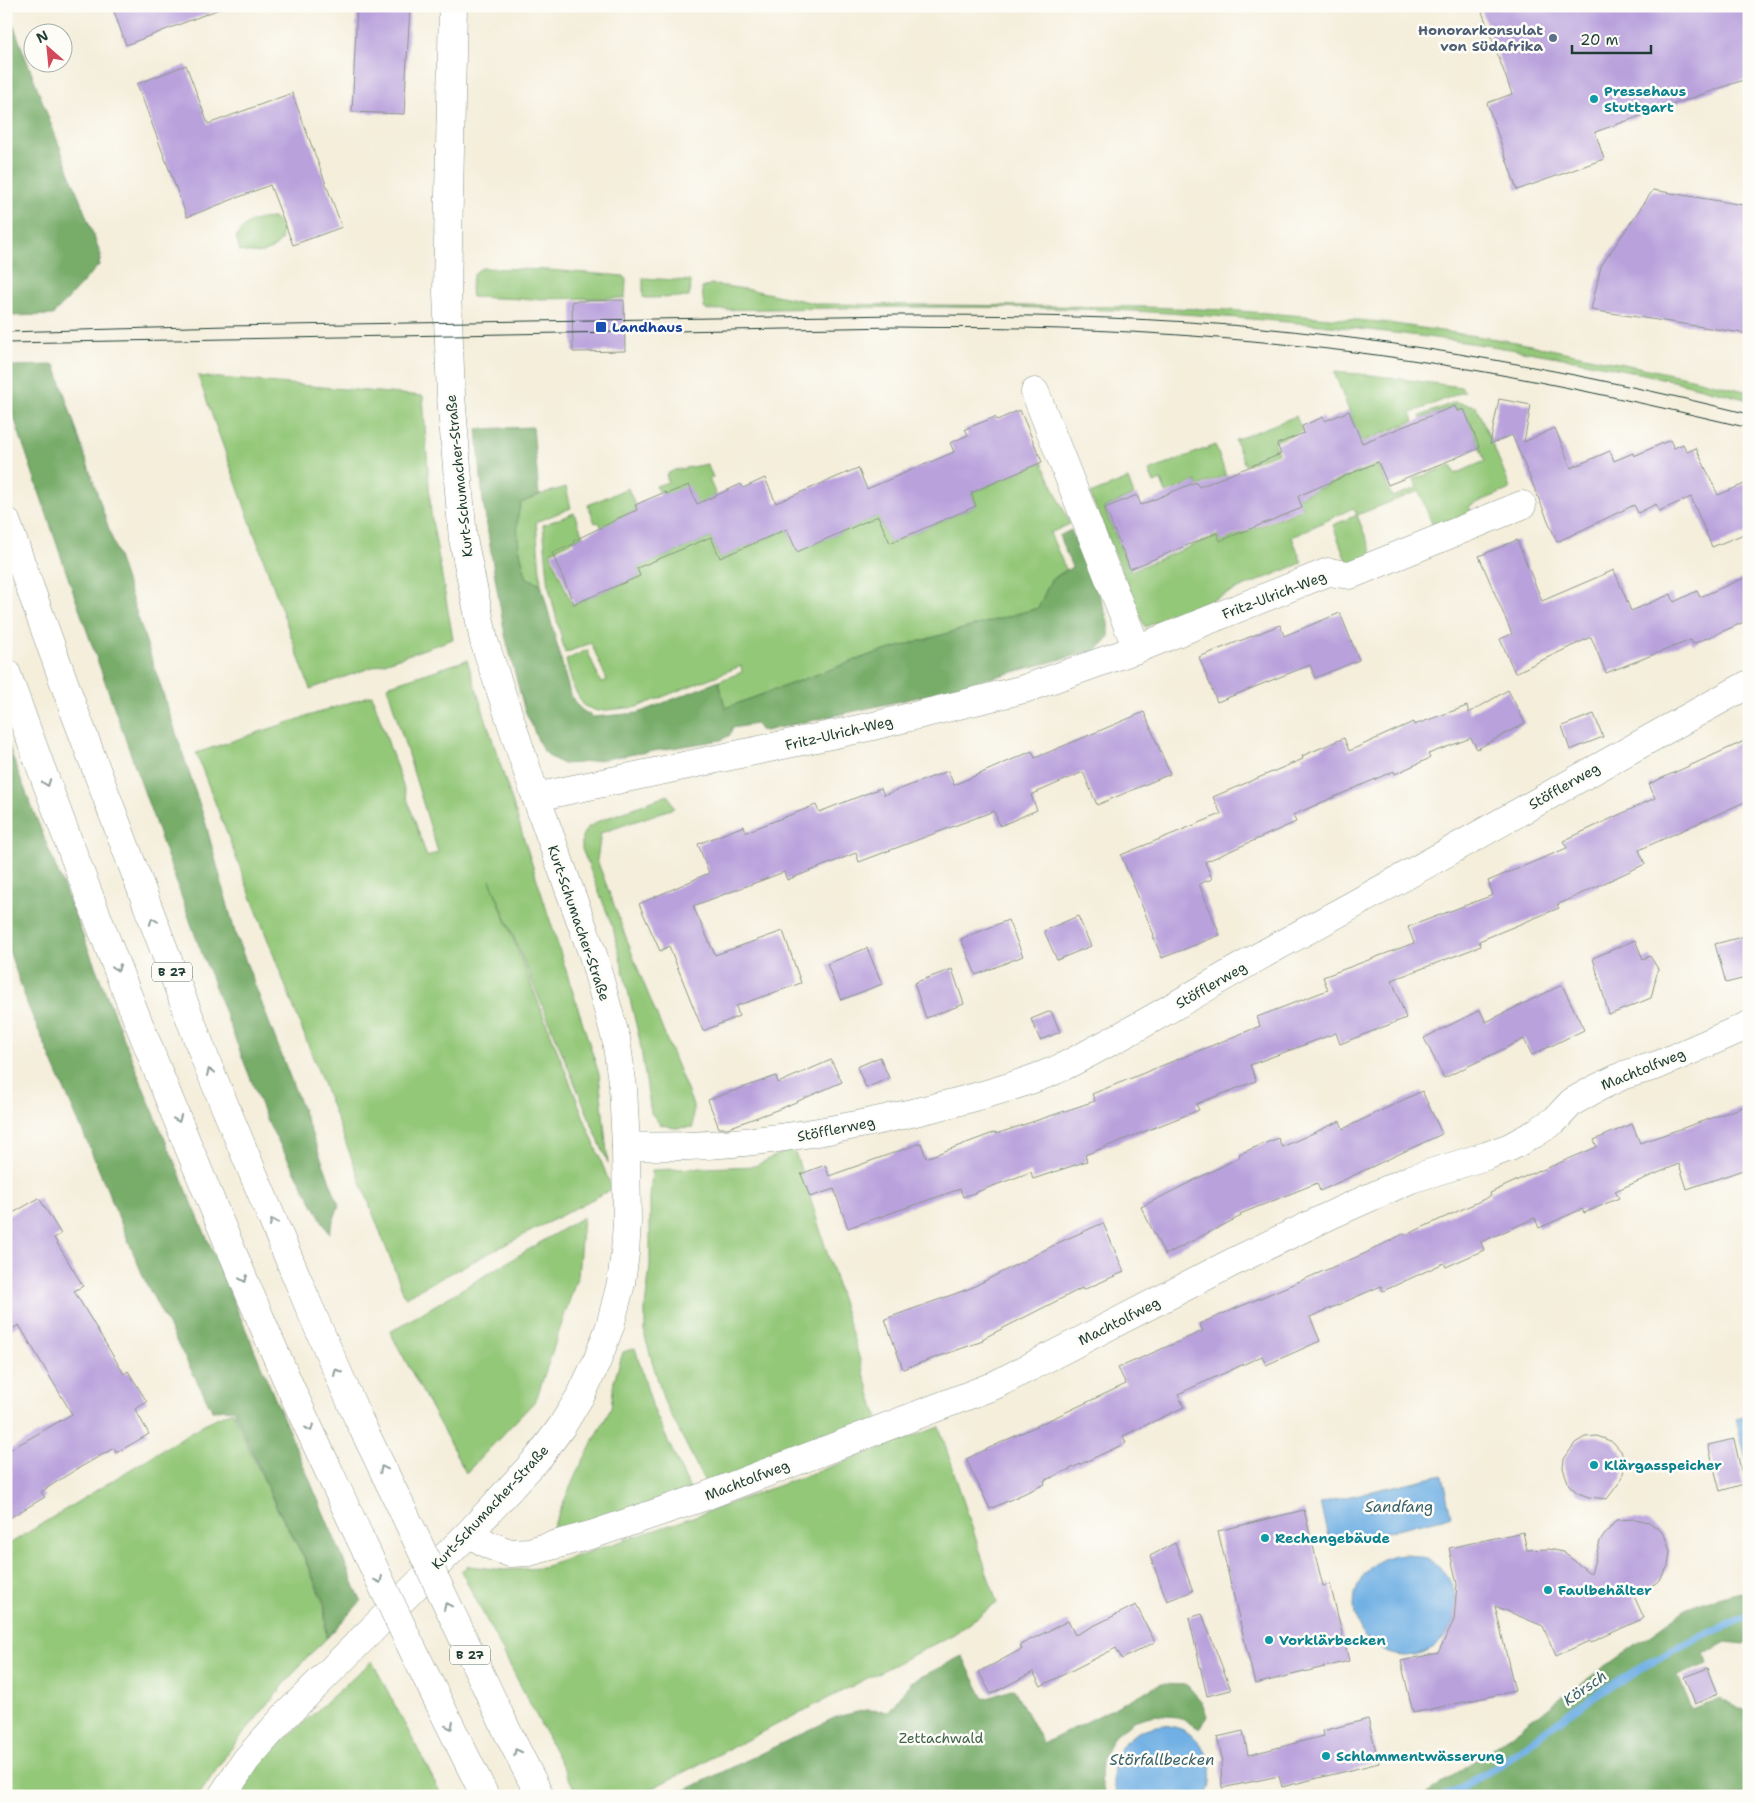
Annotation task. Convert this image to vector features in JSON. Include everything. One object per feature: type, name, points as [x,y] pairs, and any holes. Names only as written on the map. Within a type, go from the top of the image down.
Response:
[{"type":"main road","name":"Kurt-Schumacher-Straße","points":[[222,1796],[246,1760],[284,1716],[469,1533],[540,1457],[582,1393],[597,1361],[610,1326],[621,1283],[627,1222],[626,1146],[623,1088],[616,1039],[593,955],[536,797],[484,641],[463,539],[451,396],[448,298],[453,6]]},
{"type":"main road","points":[[1035,392],[1137,650]]},
{"type":"main road","name":"Fritz-Ulrich-Weg","points":[[536,797],[873,726],[1024,688],[1137,650],[1328,572],[1350,575],[1522,505]]},
{"type":"main road","name":"B 27","points":[[6,521],[75,713],[206,1061],[357,1416],[540,1796]]},
{"type":"main road","points":[[6,672],[148,1046],[274,1349],[359,1536],[485,1796]]},
{"type":"main road","name":"Stöfflerweg","points":[[626,1146],[722,1144],[796,1136],[871,1122],[946,1104],[1017,1084],[1058,1069],[1141,1026],[1230,973],[1365,900],[1621,754],[1749,684]]},
{"type":"main road","name":"Machtolfweg","points":[[469,1533],[489,1545],[510,1553],[529,1552],[594,1534],[703,1497],[993,1386],[1236,1261],[1335,1213],[1411,1179],[1486,1156],[1510,1146],[1548,1125],[1572,1102],[1597,1088],[1624,1075],[1658,1065],[1749,1025]]},
{"type":"green space","points":[[6,6],[22,48],[22,72],[31,72],[101,255],[99,265],[53,315],[6,316]]},
{"type":"green space","points":[[273,218],[282,228],[281,241],[262,253],[240,251],[236,237],[244,227],[256,220]]},
{"type":"green space","points":[[483,268],[548,270],[624,276],[626,280],[625,298],[524,299],[472,297],[471,284],[474,276],[476,272]]},
{"type":"green space","points":[[643,278],[690,281],[689,297],[645,298],[643,297]]},
{"type":"green space","points":[[711,284],[752,290],[819,304],[1146,307],[1227,310],[1381,322],[1516,342],[1691,378],[1749,392],[1749,400],[1641,373],[1547,355],[1370,330],[1252,319],[1080,309],[920,307],[706,310],[704,308],[702,288]]},
{"type":"green space","points":[[55,365],[205,821],[236,936],[339,1205],[329,1233],[267,1121],[198,943],[71,586],[6,394],[6,366]]},
{"type":"green space","points":[[1334,372],[1461,387],[1465,391],[1411,413],[1414,421],[1361,442]]},
{"type":"green space","points":[[198,376],[423,396],[431,514],[453,639],[310,689]]},
{"type":"green space","points":[[1455,402],[1476,406],[1510,489],[1469,506],[1474,518],[1436,534],[1419,491],[1357,515],[1353,508],[1292,537],[1302,563],[1145,627],[1090,494],[1128,479],[1134,495],[1104,508],[1130,571],[1218,535],[1221,542],[1303,509],[1298,497],[1378,464],[1392,497],[1417,488],[1414,479],[1451,465],[1455,474],[1485,461],[1464,409],[1457,411],[1455,406],[1421,419],[1420,416]]},
{"type":"green space","points":[[1296,416],[1302,431],[1274,442],[1278,453],[1245,465],[1235,440]]},
{"type":"green space","points":[[533,427],[539,495],[521,503],[518,531],[522,560],[527,578],[541,584],[570,694],[582,710],[593,717],[638,713],[719,681],[725,708],[870,655],[1038,608],[1051,580],[1072,567],[1059,536],[1071,530],[1101,600],[1109,627],[1109,636],[1096,650],[923,696],[765,731],[760,730],[756,724],[732,728],[730,735],[721,740],[580,763],[563,764],[550,757],[542,749],[524,708],[505,635],[483,501],[477,429]]},
{"type":"green space","points":[[1215,445],[1226,475],[1198,486],[1196,481],[1166,493],[1161,480],[1154,483],[1149,471]]},
{"type":"green space","points":[[1042,462],[1070,524],[1050,533],[1066,570],[1051,580],[1038,608],[870,655],[725,708],[719,681],[742,672],[741,666],[637,707],[597,711],[584,706],[573,687],[566,660],[587,650],[601,683],[607,680],[591,643],[565,653],[549,588],[543,525],[574,513],[583,536],[550,552],[572,605],[640,576],[637,568],[711,537],[720,558],[787,529],[797,551],[878,516],[890,543],[976,506],[971,493]]},
{"type":"green space","points":[[707,464],[713,477],[709,479],[716,495],[713,496],[715,502],[699,509],[665,492],[660,494],[656,486],[668,482],[666,474],[675,470]]},
{"type":"green space","points":[[566,487],[571,508],[536,522],[541,584],[527,578],[522,560],[518,540],[518,521],[521,503],[539,495]]},
{"type":"green space","points":[[628,488],[637,510],[616,519],[620,529],[605,535],[599,522],[595,523],[588,505]]},
{"type":"green space","points":[[1357,515],[1374,558],[1349,569],[1333,525]]},
{"type":"green space","points":[[467,660],[599,1074],[608,1163],[490,880],[612,1189],[405,1297],[196,753],[372,695],[427,857],[438,852],[387,686]]},
{"type":"green space","points":[[6,738],[147,1097],[361,1601],[327,1638],[325,1604],[304,1556],[277,1507],[233,1409],[212,1410],[146,1283],[28,1006],[6,942]]},
{"type":"green space","points":[[668,795],[674,808],[601,833],[597,860],[636,964],[693,1105],[693,1127],[674,1128],[660,1124],[651,1113],[639,1037],[613,928],[582,849],[582,836],[587,828],[599,821]]},
{"type":"green space","points":[[791,1148],[796,1155],[810,1197],[878,1419],[707,1486],[664,1401],[645,1337],[645,1308],[650,1266],[652,1170],[755,1166]]},
{"type":"green space","points":[[583,1217],[578,1275],[536,1400],[466,1473],[390,1332]]},
{"type":"green space","points":[[635,1348],[653,1408],[691,1492],[548,1538],[576,1474],[611,1408],[614,1381],[623,1352]]},
{"type":"green space","points":[[232,1411],[276,1507],[303,1556],[324,1605],[326,1639],[306,1658],[230,1750],[198,1796],[6,1796],[6,1546],[204,1424]]},
{"type":"green space","points":[[939,1427],[997,1603],[954,1634],[637,1796],[578,1796],[461,1571],[469,1566],[504,1570],[540,1568],[679,1522]]},
{"type":"green space","points":[[1749,1590],[1749,1641],[1743,1644],[1726,1642],[1704,1654],[1707,1664],[1678,1676],[1692,1709],[1720,1698],[1749,1712],[1749,1796],[1423,1796],[1488,1752],[1686,1609],[1709,1600]]},
{"type":"green space","name":"Zettachwald","points":[[962,1656],[984,1699],[1014,1689],[1043,1744],[1161,1684],[1187,1685],[1202,1702],[1207,1716],[1200,1729],[1178,1717],[1154,1715],[1133,1721],[1114,1736],[1102,1760],[1101,1779],[1105,1796],[673,1796],[836,1717],[866,1710],[889,1711],[911,1682]]},
{"type":"green space","points":[[372,1661],[442,1796],[235,1796],[253,1768]]},
{"type":"water","points":[[1749,1416],[1749,1471],[1736,1419]]},
{"type":"water","name":"Sandfang","points":[[1442,1475],[1451,1516],[1330,1545],[1320,1503]]},
{"type":"water","points":[[1405,1554],[1424,1558],[1441,1569],[1452,1586],[1456,1605],[1452,1624],[1441,1641],[1424,1652],[1405,1656],[1386,1652],[1369,1641],[1358,1624],[1354,1605],[1358,1586],[1369,1569],[1386,1558]]},
{"type":"water","name":"Störfallbecken","points":[[1165,1725],[1179,1728],[1190,1734],[1203,1748],[1211,1766],[1212,1776],[1207,1796],[1118,1796],[1113,1779],[1113,1770],[1122,1746],[1138,1732]]},
{"type":"building","points":[[112,6],[222,6],[222,8],[126,45]]},
{"type":"building","points":[[357,6],[410,6],[404,114],[352,112]]},
{"type":"building","name":"Pressehaus Stuttgart","points":[[1480,6],[1749,6],[1749,78],[1595,132],[1604,159],[1517,190],[1487,103],[1512,94]]},
{"type":"building","points":[[186,65],[208,124],[292,93],[342,227],[293,245],[270,185],[187,217],[137,84]]},
{"type":"building","points":[[1653,190],[1749,206],[1749,334],[1591,310],[1601,266]]},
{"type":"building","points":[[624,300],[625,351],[573,352],[572,301]]},
{"type":"building","points":[[1499,399],[1531,405],[1524,442],[1555,428],[1571,468],[1610,451],[1614,461],[1633,453],[1634,456],[1670,440],[1674,448],[1683,444],[1687,452],[1696,448],[1718,495],[1749,482],[1749,532],[1712,547],[1691,497],[1659,511],[1656,504],[1638,513],[1634,505],[1557,542],[1512,435],[1490,444]]},
{"type":"building","points":[[1455,406],[1457,411],[1464,409],[1480,448],[1388,485],[1378,462],[1298,496],[1302,508],[1220,541],[1217,533],[1130,569],[1105,508],[1137,495],[1141,505],[1196,482],[1199,487],[1281,454],[1277,444],[1304,433],[1302,426],[1323,417],[1325,421],[1349,411],[1362,443]]},
{"type":"building","points":[[1020,410],[1042,462],[971,493],[976,506],[890,543],[878,516],[797,552],[787,529],[720,558],[711,537],[637,568],[640,576],[574,604],[552,553],[574,544],[573,541],[637,510],[635,505],[665,492],[666,494],[689,485],[697,504],[741,484],[743,488],[765,478],[776,503],[858,468],[867,489],[954,452],[950,443],[968,435],[965,429],[995,417],[997,420]]},
{"type":"building","points":[[1517,540],[1542,601],[1614,570],[1631,611],[1671,594],[1674,602],[1697,591],[1700,597],[1749,576],[1749,620],[1693,644],[1691,640],[1606,673],[1591,637],[1515,673],[1500,639],[1512,634],[1479,556]]},
{"type":"building","points":[[1340,613],[1359,660],[1315,678],[1310,665],[1217,702],[1199,657],[1280,625],[1284,636]]},
{"type":"building","points":[[1508,690],[1525,723],[1477,749],[1471,738],[1428,754],[1430,758],[1395,774],[1394,771],[1293,815],[1296,822],[1205,862],[1212,879],[1199,884],[1220,935],[1162,958],[1121,855],[1221,814],[1213,797],[1303,759],[1302,756],[1344,738],[1349,751],[1413,722],[1414,725],[1467,706],[1469,713]]},
{"type":"building","points":[[1144,712],[1170,774],[1097,805],[1083,772],[1031,795],[1037,810],[1000,826],[994,811],[859,862],[856,853],[787,880],[784,872],[693,906],[715,955],[783,931],[801,983],[736,1006],[739,1016],[703,1031],[669,946],[660,951],[639,904],[709,873],[698,844],[744,826],[746,832],[816,805],[819,812],[881,788],[884,795],[948,771],[954,785],[1032,751],[1035,758]]},
{"type":"building","points":[[1594,714],[1603,737],[1570,750],[1562,726]]},
{"type":"building","points":[[1749,739],[1749,800],[1639,850],[1645,864],[1557,905],[1559,908],[1479,941],[1481,946],[1392,980],[1406,1018],[1340,1044],[1336,1033],[1250,1065],[1256,1081],[1196,1104],[1199,1110],[1085,1155],[1087,1161],[1033,1179],[1031,1172],[963,1197],[960,1189],[848,1228],[834,1189],[810,1197],[801,1174],[825,1165],[829,1176],[921,1143],[926,1158],[996,1132],[996,1134],[1095,1101],[1092,1094],[1260,1026],[1257,1017],[1328,990],[1323,977],[1414,943],[1408,927],[1493,895],[1488,881],[1567,848],[1563,841],[1655,798],[1649,784]]},
{"type":"building","points":[[1078,916],[1091,946],[1057,960],[1044,931]]},
{"type":"building","points":[[1008,920],[1023,956],[976,975],[961,939]]},
{"type":"building","points":[[1749,935],[1749,977],[1726,983],[1715,944]]},
{"type":"building","points":[[1635,940],[1643,959],[1650,956],[1658,969],[1651,998],[1609,1015],[1593,958]]},
{"type":"building","points":[[867,948],[882,984],[841,1000],[827,964]]},
{"type":"building","points":[[952,969],[964,1004],[926,1018],[914,983]]},
{"type":"building","points":[[1562,985],[1584,1030],[1532,1055],[1524,1039],[1444,1078],[1424,1038],[1480,1010],[1486,1022]]},
{"type":"building","points":[[1051,1011],[1060,1032],[1040,1040],[1031,1019]]},
{"type":"building","points":[[880,1057],[889,1078],[866,1088],[857,1067]]},
{"type":"building","points":[[831,1060],[842,1082],[782,1108],[728,1128],[719,1128],[708,1100],[776,1076],[778,1083]]},
{"type":"building","points":[[1422,1091],[1442,1134],[1320,1191],[1317,1183],[1240,1214],[1241,1216],[1165,1255],[1141,1207],[1240,1157],[1239,1154],[1278,1138],[1282,1147],[1340,1121],[1343,1129]]},
{"type":"building","points":[[1749,1105],[1749,1168],[1687,1189],[1679,1164],[1615,1191],[1619,1198],[1584,1213],[1582,1209],[1539,1228],[1535,1218],[1481,1242],[1484,1250],[1446,1267],[1444,1263],[1383,1291],[1381,1286],[1310,1317],[1320,1341],[1266,1365],[1262,1356],[1178,1394],[1184,1407],[1123,1436],[1126,1443],[1044,1481],[1045,1484],[990,1509],[966,1459],[1126,1384],[1118,1368],[1203,1331],[1199,1324],[1366,1253],[1405,1233],[1406,1235],[1491,1196],[1490,1193],[1539,1170],[1597,1147],[1594,1140],[1632,1124],[1640,1143]]},
{"type":"building","points":[[39,1198],[61,1234],[54,1238],[83,1286],[74,1291],[124,1374],[128,1371],[147,1402],[135,1409],[149,1434],[116,1453],[114,1448],[72,1472],[41,1492],[45,1497],[6,1520],[6,1452],[72,1414],[19,1325],[6,1332],[6,1217]]},
{"type":"building","points":[[1103,1223],[1124,1272],[1083,1290],[1082,1288],[982,1339],[983,1341],[903,1369],[885,1319],[971,1288],[1062,1241]]},
{"type":"building","name":"Klärgasspeicher","points":[[1597,1436],[1613,1442],[1621,1451],[1625,1462],[1622,1479],[1607,1499],[1589,1497],[1578,1493],[1569,1485],[1563,1468],[1564,1459],[1575,1443],[1585,1437]]},
{"type":"building","points":[[1734,1439],[1744,1484],[1720,1491],[1708,1445]]},
{"type":"building","points":[[1304,1510],[1323,1586],[1330,1584],[1349,1661],[1255,1684],[1218,1531]]},
{"type":"building","points":[[1635,1519],[1649,1522],[1661,1531],[1670,1551],[1668,1566],[1661,1578],[1634,1596],[1644,1618],[1590,1643],[1589,1641],[1556,1656],[1543,1626],[1495,1606],[1515,1691],[1413,1713],[1401,1661],[1438,1653],[1454,1620],[1457,1584],[1449,1548],[1523,1532],[1527,1550],[1549,1549],[1563,1552],[1591,1574],[1600,1541],[1616,1520]]},
{"type":"building","points":[[1175,1543],[1193,1591],[1167,1601],[1150,1556]]},
{"type":"building","points":[[1136,1605],[1155,1642],[1122,1659],[1116,1648],[1041,1686],[1033,1672],[991,1694],[979,1672],[1022,1649],[1020,1645],[1068,1621],[1075,1635]]},
{"type":"building","points":[[1202,1614],[1231,1690],[1207,1696],[1189,1618]]},
{"type":"building","points":[[1708,1668],[1718,1694],[1695,1704],[1684,1677]]},
{"type":"building","name":"Schlammentwässerung","points":[[1368,1719],[1379,1763],[1282,1787],[1279,1776],[1222,1788],[1221,1762],[1223,1761],[1217,1737],[1243,1731],[1248,1755],[1324,1736],[1323,1731]]},
{"type":"waterway","name":"Körsch","points":[[1445,1796],[1478,1778],[1633,1672],[1702,1636],[1749,1617]]},
{"type":"tram line","points":[[6,332],[227,326],[897,315],[1105,318],[1230,325],[1361,339],[1556,371],[1749,414]]},
{"type":"tram line","points":[[6,343],[897,327],[1099,330],[1252,341],[1434,363],[1540,382],[1749,428]]},
{"type":"place","name":"Honorarkonsulat von Südafrika","points":[[1553,38]]},
{"type":"place","name":"Pressehaus Stuttgart","points":[[1594,99]]},
{"type":"place","name":"Landhaus","points":[[601,327]]},
{"type":"place","name":"Klärgasspeicher","points":[[1594,1465]]},
{"type":"place","name":"Rechengebäude","points":[[1265,1538]]},
{"type":"place","name":"Faulbehälter","points":[[1548,1590]]},
{"type":"place","name":"Vorklärbecken","points":[[1269,1640]]},
{"type":"place","name":"Schlammentwässerung","points":[[1326,1756]]}]
